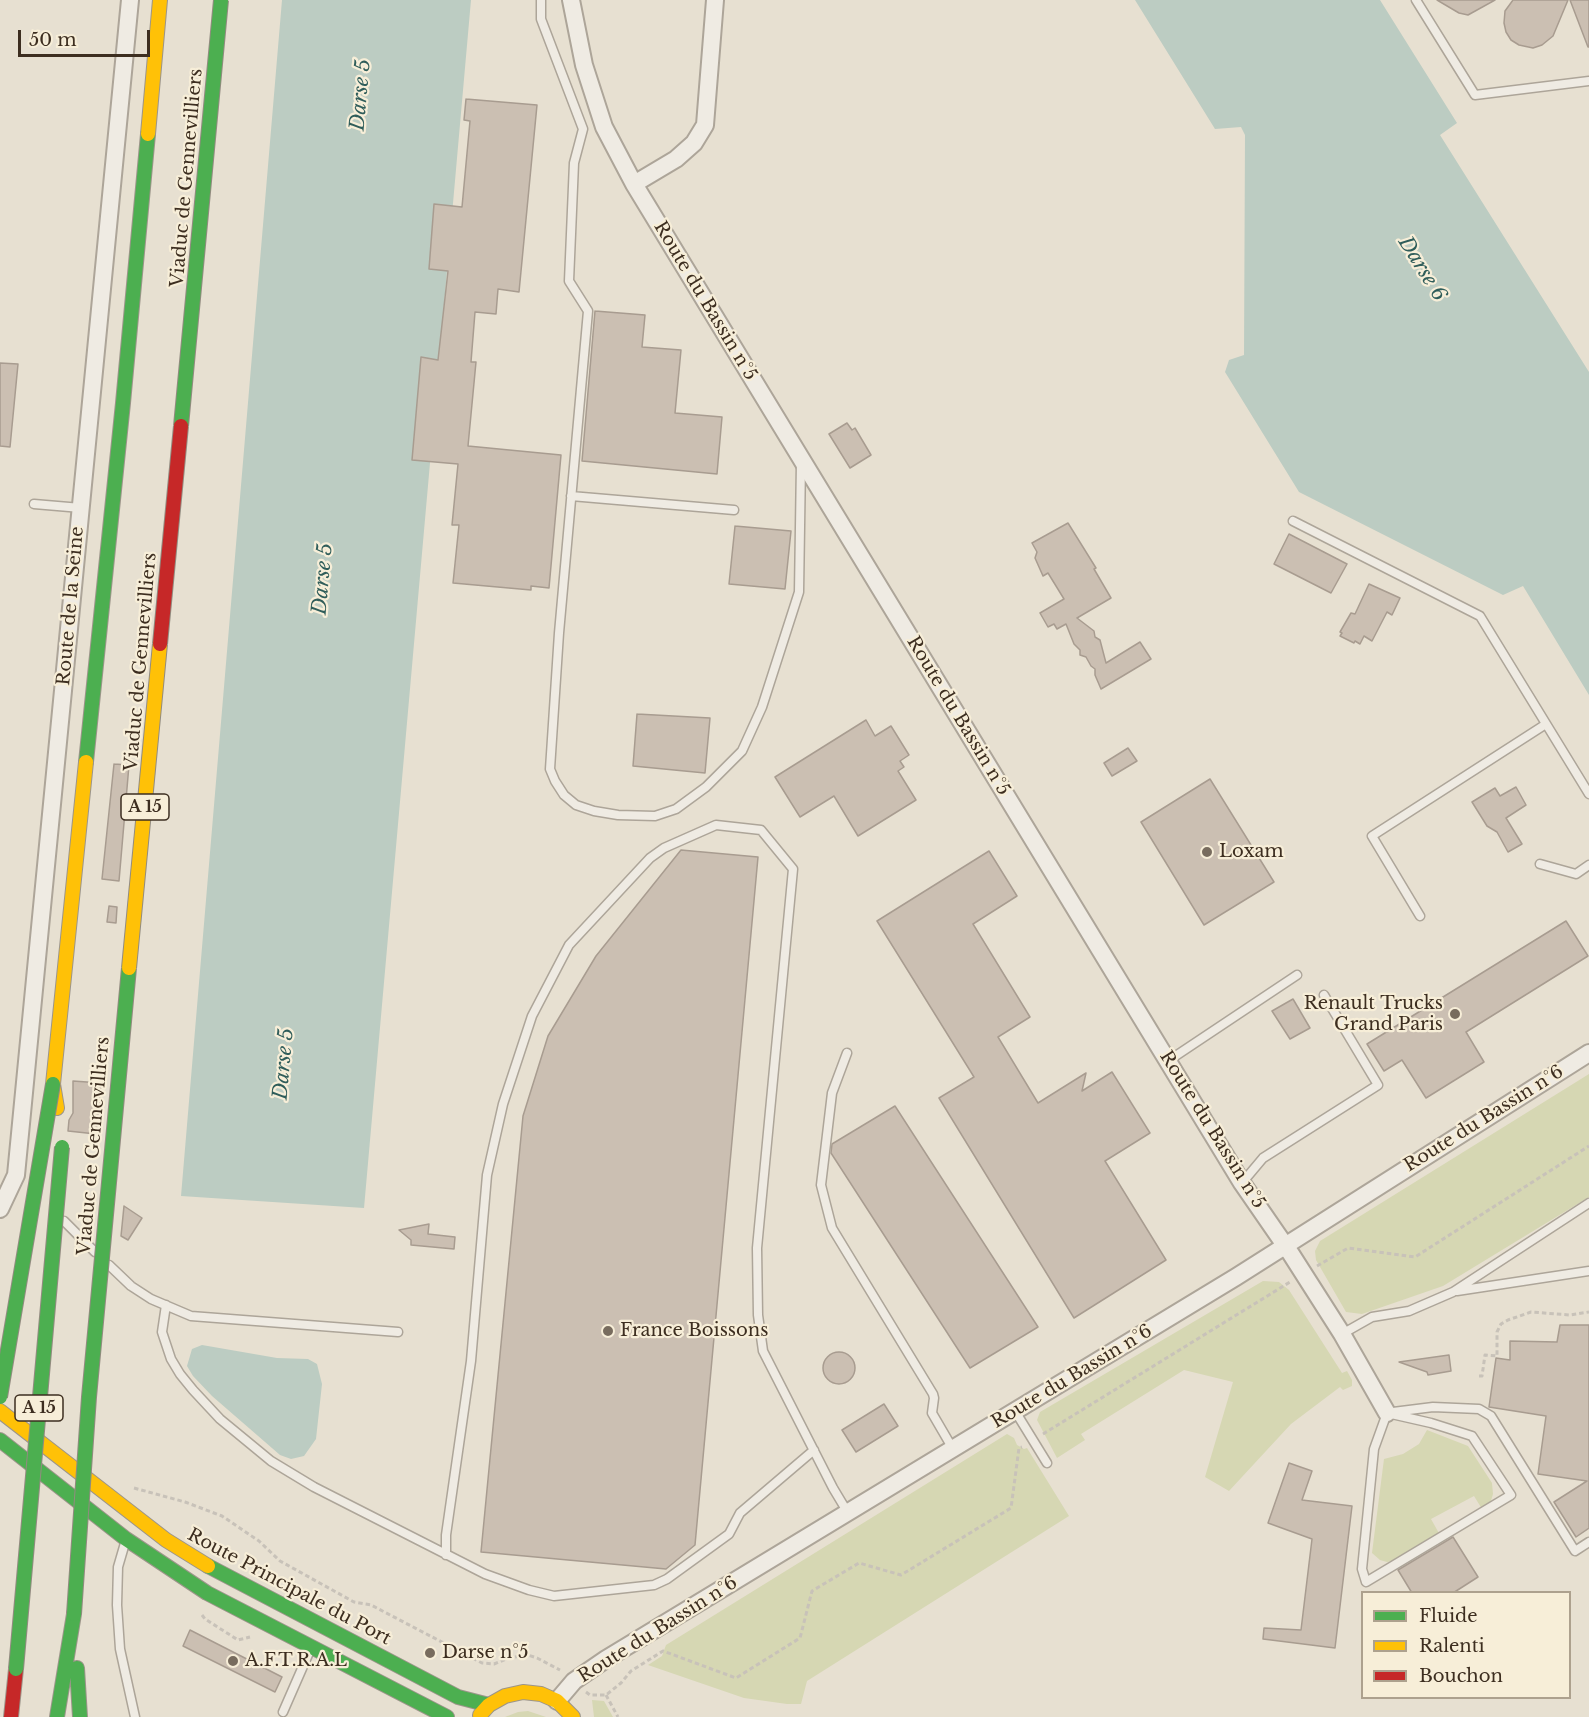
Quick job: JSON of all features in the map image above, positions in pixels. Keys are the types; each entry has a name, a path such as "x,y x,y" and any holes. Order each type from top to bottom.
{"main road":[{"name":"A 15","path":"11,1717 62,1147 53,1084 123,403 160,0"},
{"name":"Viaduc de Gennevilliers","path":"74,1614 89,1397 221,0"},
{"path":"0,1397 53,1084"},
{"name":"Route Principale du Port","path":"0,1411 166,1540 219,1574 458,1697 489,1705"},
{"path":"0,1440 157,1562 207,1593 447,1717"},
{"name":"A 15","path":"57,1717 74,1614"},
{"path":"74,1614 80,1717"},
{"path":"478,1717 489,1705 505,1696 523,1692 541,1694 557,1701 573,1717"}],"street":[{"name":"Route de la Seine","path":"0,1209 16,1175 130,0"},
{"name":"Route du Bassin n°5","path":"571,0 584,65 604,127 634,184 1242,1183 1342,1334 1387,1413"},
{"path":"634,184 676,159 694,143 705,125 715,0"},
{"name":"Route du Bassin n°6","path":"557,1701 574,1682 606,1659 1236,1277 1589,1053"}],"lane":[{"path":"541,0 541,19 583,129 574,163 569,280 588,311 559,633 550,769 564,795 576,805 618,815 655,816 676,809 706,787 742,751 762,707 799,592 801,458"},
{"path":"1416,0 1475,95 1589,81"},
{"path":"572,496 734,510"},
{"path":"34,504 81,508"},
{"path":"1293,521 1480,616 1589,794"},
{"path":"1420,915 1372,836 1546,724"},
{"path":"446,1555 446,1535 471,1361 487,1175 502,1104 532,1016 569,945 650,858 664,848 716,825 762,830 793,869 757,1248 758,1315 763,1351 848,1513"},
{"path":"1540,864 1576,874 1589,865"},
{"path":"1168,1060 1297,975"},
{"path":"1242,1183 1263,1158 1378,1085 1324,995"},
{"path":"847,1053 832,1093 821,1185 826,1206 832,1228 933,1394 932,1413 953,1449"},
{"path":"16,1175 41,1199"},
{"path":"1342,1334 1372,1317 1409,1311 1453,1292 1589,1203"},
{"path":"49,1207 131,1286 191,1316 398,1332"},
{"path":"1453,1292 1589,1271"},
{"path":"166,1305 162,1332 171,1359 193,1390 220,1419 271,1461 314,1487 485,1574 529,1590 554,1596 654,1585 667,1579 729,1534 740,1513 814,1450"},
{"path":"1387,1413 1433,1407 1479,1409 1491,1416 1575,1551 1589,1542"},
{"path":"1015,1411 1047,1463"},
{"path":"1387,1413 1431,1423 1472,1436 1511,1495 1366,1582 1362,1569 1374,1449 1387,1413"},
{"path":"126,1539 118,1567 117,1605 120,1649 135,1717"},
{"path":"283,1712 311,1648"}],"path":[{"path":"590,1695 606,1695 621,1683 630,1671 663,1651 736,1677 800,1638 812,1591 859,1563 901,1575 1011,1508 1019,1449 1033,1440 1348,1248 1415,1257 1589,1146"},
{"path":"1479,1376 1482,1376 1485,1354 1497,1356 1497,1332 1501,1324 1531,1312 1570,1315 1589,1312"},
{"path":"126,1485 185,1502 222,1516 259,1541 280,1561 354,1602 371,1605 482,1663 488,1665 528,1655 562,1672"},
{"path":"606,1695 618,1717"}],"green space":[{"path":"1589,1074 1589,1197 1443,1286 1362,1314 1346,1312 1316,1260 1315,1251 1320,1241"},
{"path":"1263,1281 1279,1282 1289,1290 1342,1373 1347,1371 1352,1380 1352,1386 1343,1390 1340,1387 1291,1424 1229,1491 1205,1477 1233,1382 1184,1370 1081,1434 1085,1440 1057,1458 1037,1420 1040,1412"},
{"path":"1427,1430 1468,1446 1492,1483 1493,1494 1490,1504 1482,1509 1474,1496 1431,1519 1440,1535 1398,1560 1387,1562 1380,1560 1372,1553 1384,1459 1403,1454 1419,1444"},
{"path":"1007,1434 1014,1438 1017,1445 1024,1449 1027,1448 1069,1516 807,1681 801,1704 744,1698 648,1665 662,1656 666,1645"},
{"path":"592,1700 604,1701 613,1717 594,1717"},
{"path":"528,1711 546,1717 505,1717 518,1712"}],"water":[{"name":"Darse 5","path":"282,0 471,0 364,1208 181,1196"},
{"name":"Darse 6","path":"1135,0 1380,0 1457,123 1440,135 1589,372 1589,695 1523,586 1503,595 1299,492 1225,372 1229,360 1244,355 1245,135 1241,127 1215,129"},
{"path":"202,1345 277,1358 308,1359 317,1364 322,1384 316,1439 304,1456 291,1459 280,1455 212,1396 193,1376 187,1366 192,1349"}],"building":[{"path":"1437,0 1495,0 1468,15 1459,13"},
{"path":"1513,0 1568,0 1553,36 1542,45 1533,48 1519,45 1511,40 1506,32 1505,11"},
{"path":"1570,0 1589,0 1589,47 1588,47"},
{"path":"466,99 537,105 519,292 498,289 496,314 475,312 471,362 476,362 468,446 561,455 549,588 531,586 531,590 453,583 459,525 452,525 458,464 412,460 421,357 438,360 448,271 429,269 434,204 462,207 470,121 464,120"},
{"path":"595,311 645,315 642,347 681,350 675,413 722,417 717,474 582,461"},
{"path":"0,363 18,364 10,447 0,446"},
{"path":"847,423 852,430 855,428 871,455 850,468 829,434"},
{"path":"1068,523 1096,568 1094,569 1111,598 1077,618 1094,631 1095,637 1100,640 1106,663 1140,642 1151,659 1101,689 1095,669 1086,657 1080,655 1080,650 1074,644 1066,624 1057,629 1054,624 1048,627 1040,613 1064,599 1048,573 1043,576 1035,558 1037,552 1032,543"},
{"path":"735,526 791,531 785,589 729,584"},
{"path":"1289,534 1347,564 1331,593 1274,564"},
{"path":"1369,584 1400,598 1392,615 1387,612 1372,641 1364,636 1360,644 1355,641 1354,643 1340,636 1342,633 1340,632 1351,613 1355,614"},
{"path":"637,714 710,718 705,773 633,766"},
{"path":"866,720 875,736 891,726 909,755 900,761 904,767 898,771 916,800 858,836 834,796 800,817 775,777"},
{"path":"1128,748 1137,761 1112,776 1104,763"},
{"path":"114,764 129,765 119,881 102,879"},
{"name":"Loxam","path":"1210,779 1274,882 1204,925 1141,822"},
{"path":"1516,787 1526,805 1506,818 1522,844 1508,852 1497,832 1487,826 1472,802 1495,788 1500,796"},
{"name":"France Boissons","path":"681,850 758,857 695,1545 666,1569 481,1552 523,1116 548,1036 596,956"},
{"path":"989,851 1017,896 973,924 1030,1017 998,1037 1038,1103 1086,1073 1082,1091 1112,1072 1150,1133 1105,1161 1166,1260 1074,1318 939,1098 974,1077 877,921"},
{"path":"109,906 117,907 116,923 107,922"},
{"name":"Renault Trucks Grand Paris","path":"1566,921 1588,956 1466,1032 1484,1062 1426,1098 1402,1060 1384,1071 1367,1044"},
{"path":"1293,999 1310,1028 1290,1039 1272,1011"},
{"path":"73,1081 101,1083 96,1134 68,1131 69,1120 73,1113"},
{"path":"895,1106 1038,1327 970,1368 831,1153 832,1144"},
{"path":"124,1206 142,1218 128,1240 121,1236"},
{"path":"429,1224 428,1234 455,1237 454,1249 411,1245 411,1240 399,1230"},
{"path":"1560,1325 1589,1325 1589,1528 1576,1537 1554,1502 1587,1481 1538,1474 1546,1416 1489,1407 1496,1358 1510,1360 1510,1341 1557,1342"},
{"path":"839,1352 850,1357 855,1368 850,1379 839,1384 828,1379 823,1368 828,1357"},
{"path":"1449,1355 1451,1371 1428,1375 1427,1372 1399,1362"},
{"path":"884,1404 898,1426 856,1452 842,1430"},
{"path":"1289,1463 1312,1471 1302,1500 1352,1506 1335,1648 1263,1639 1264,1628 1301,1630 1312,1539 1268,1523"},
{"path":"1453,1537 1478,1577 1456,1591 1411,1591 1398,1570"},
{"name":"A.F.T.R.A.L","path":"190,1630 282,1677 275,1692 183,1646"}],"traffic: fast":[{"path":"181,426 221,0"},
{"path":"86,762 148,134"},
{"path":"74,1614 89,1397 129,968"},
{"path":"0,1397 53,1084"},
{"path":"16,1669 62,1147"},
{"path":"0,1440 126,1539 207,1593 447,1717"},
{"path":"208,1566 458,1697 489,1705"},
{"path":"57,1717 74,1614"},
{"path":"77,1668 80,1717"}],"traffic: slow":[{"path":"148,134 160,0"},
{"path":"129,968 160,644"},
{"path":"57,1108 53,1084 86,762"},
{"path":"0,1411 166,1540 208,1566"},
{"path":"480,1715 489,1705 505,1696 523,1692 541,1694 557,1701 573,1717"}],"traffic: jam":[{"path":"160,644 181,426"},
{"path":"11,1717 16,1669"}],"place":[{"name":"Loxam","path":"1207,852"},
{"name":"Renault Trucks Grand Paris","path":"1455,1014"},
{"name":"France Boissons","path":"608,1331"},
{"name":"Darse n°5","path":"430,1653"},
{"name":"A.F.T.R.A.L","path":"233,1661"}]}
